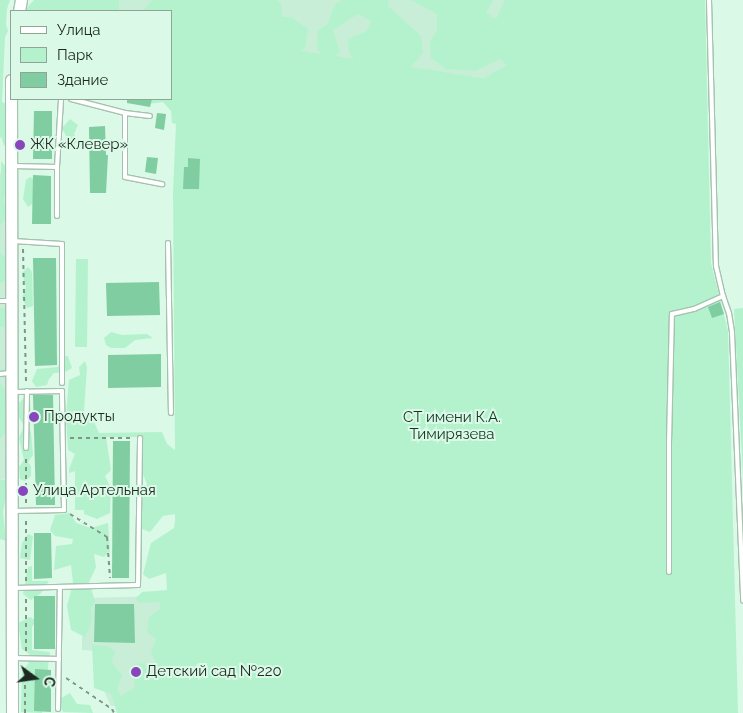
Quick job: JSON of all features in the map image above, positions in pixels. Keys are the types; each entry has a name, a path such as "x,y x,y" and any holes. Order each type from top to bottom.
{"street":[{"path":"11,100 11,241 6,301 6,373 11,392 13,511 12,713"}],"lane":[{"path":"709,0 716,266 729,313 732,333 743,601"},
{"path":"57,216 57,167 61,100"},
{"path":"74,100 125,113 150,116"},
{"path":"125,113 125,178 162,184"},
{"path":"11,166 57,167"},
{"path":"11,241 62,244 62,383"},
{"path":"168,243 171,413"},
{"path":"669,572 672,314 694,309 723,296"},
{"path":"26,448 27,391"},
{"path":"11,392 62,391 63,438 64,510 13,511"},
{"path":"12,588 138,585 140,438"},
{"path":"58,708 60,588"},
{"path":"12,658 59,659"}],"path":[{"path":"25,375 27,391"},
{"path":"63,438 140,438"},
{"path":"64,510 107,536 110,580"},
{"path":"59,673 112,708 114,713"}],"shaded area":[{"path":"37,0 525,0 518,60 484,78 172,33 172,10 36,10"},
{"path":"0,173 6,174 7,478 0,480"},
{"name":"Детский сад №220","path":"167,596 169,707 111,706 105,693 101,651 82,650 82,598"}],"green space":[{"path":"0,0 10,0 7,9 6,24 8,31 5,37 2,101 3,103 13,101 14,135 4,146 1,136 0,139"},
{"path":"34,0 119,0 118,10 25,10"},
{"name":"СТ имени К.А. Тимирязева","path":"152,0 277,0 281,3 282,17 291,17 308,29 305,48 300,51 321,54 317,49 318,30 327,25 335,4 343,0 389,0 388,6 421,36 423,53 411,67 484,78 507,65 500,59 476,71 446,69 431,58 430,42 437,30 437,14 411,0 493,0 486,13 496,19 505,0 705,0 711,263 728,331 738,713 117,713 111,694 94,688 92,645 107,646 115,651 112,662 122,676 117,689 121,696 135,687 131,665 144,663 152,680 159,669 151,653 156,639 147,632 149,617 161,608 159,602 140,603 135,599 142,592 167,590 166,573 149,579 143,574 151,543 174,528 175,514 163,516 150,532 142,529 142,502 147,484 142,472 141,437 106,437 111,470 105,476 111,488 110,513 97,519 84,514 84,510 75,510 75,471 69,473 69,469 75,454 68,450 66,416 69,380 80,375 79,367 85,361 87,367 84,412 94,422 99,433 162,432 167,444 175,450 173,191 176,124 172,123 171,111 163,102 148,104 142,100 172,100 172,10 144,10","holes":["358,14 371,21 367,31 348,39 349,53 354,59 335,56 340,52 333,30"]},
{"path":"70,119 78,125 74,134 78,140 71,149 65,143 66,136 62,128"},
{"path":"1,161 8,169 9,185 3,200 10,214 0,225"},
{"path":"30,177 38,181 39,199 28,207 23,199 26,180"},
{"path":"0,253 10,260 10,279 0,283"},
{"path":"76,259 88,259 87,347 75,347"},
{"path":"28,267 32,272 33,306 27,308 22,298 26,287 22,273"},
{"path":"0,308 9,309 10,318 4,327 0,327"},
{"path":"743,308 743,477 734,309"},
{"path":"111,332 122,335 147,334 153,338 135,340 125,348 111,348 106,345 104,338"},
{"path":"64,356 68,356 72,368 65,372 54,373 47,385 36,387 32,381 37,369 58,367"},
{"path":"0,383 10,395 10,427 0,439"},
{"path":"24,398 30,401 31,415 27,425 31,432 33,455 28,462 31,466 31,476 25,481 20,479 19,467 24,460 19,438 24,426 18,416 17,405"},
{"path":"9,479 3,512 6,541 0,539 0,480"},
{"path":"70,513 76,523 91,528 108,523 110,551 104,557 94,554 96,567 89,582 95,601 91,608 92,621 85,637 71,630 67,606 73,583 71,565 54,570 56,546 72,544 73,539 55,536 50,530 55,515"},
{"path":"28,534 33,536 30,560 20,558 22,543"},
{"path":"32,566 32,581 49,581 41,593 31,600 23,594 28,567"},
{"path":"30,617 36,621 32,627 32,650 50,652 42,713 21,712 22,672 33,657 22,649 18,623"},
{"path":"70,693 77,704 90,705 93,713 63,712 56,701"}],"building":[{"path":"127,100 152,100 150,107 127,103"},
{"path":"34,111 52,111 52,159 33,159"},
{"path":"157,113 166,114 164,130 155,128"},
{"path":"105,126 106,155 108,155 106,193 90,193 89,127"},
{"path":"147,157 158,158 156,174 145,172"},
{"path":"188,158 200,159 199,189 183,189 184,167 188,167"},
{"path":"33,175 51,176 51,224 32,224"},
{"path":"33,258 56,258 57,365 35,366"},
{"path":"159,282 160,315 107,316 106,283"},
{"path":"720,302 724,314 712,318 708,307"},
{"path":"161,354 161,387 108,388 108,355"},
{"path":"33,395 53,395 55,505 36,505"},
{"path":"113,441 130,441 129,578 112,578"},
{"path":"34,533 51,533 52,578 34,579"},
{"path":"34,596 55,596 55,649 34,649"},
{"path":"95,604 134,604 135,643 94,642"},
{"path":"35,669 51,670 51,712 34,711"}],"place":[{"name":"ЖК «Клевер»","path":"20,145"},
{"name":"Продукты","path":"34,417"},
{"name":"Улица Артельная","path":"23,491"},
{"name":"Детский сад №220","path":"136,672"}]}
